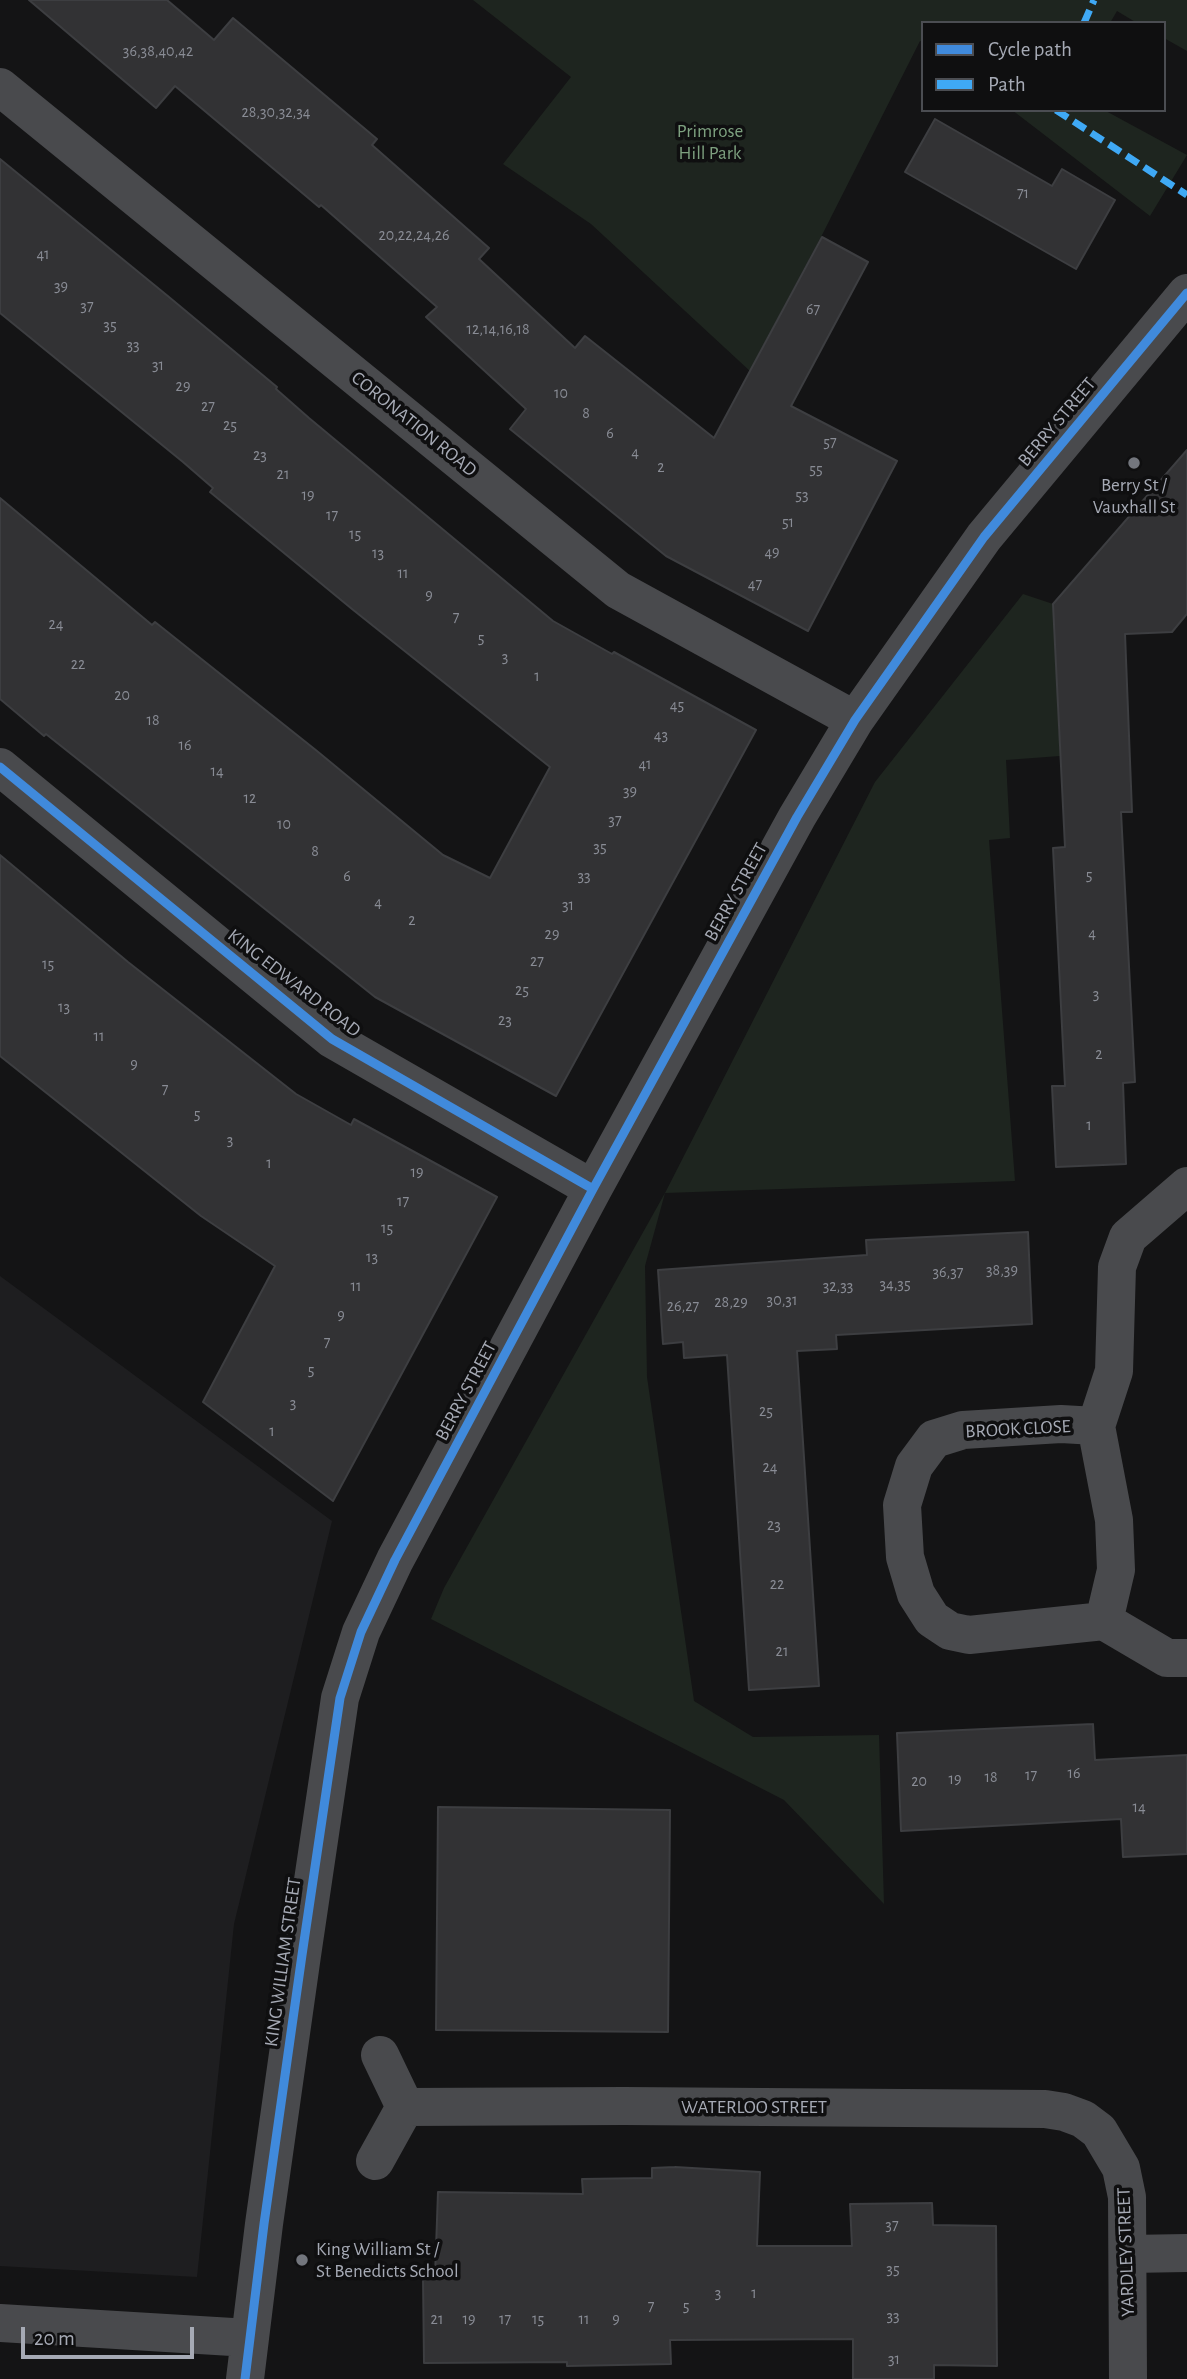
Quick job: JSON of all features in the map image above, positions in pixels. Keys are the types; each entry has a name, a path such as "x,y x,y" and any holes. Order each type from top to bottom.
{"street":[{"name":"CORONATION ROAD","path":"0,87 618,590 855,720"},
{"name":"BERRY STREET","path":"395,1560 593,1189 797,817 855,720 984,537 1187,293"},
{"name":"KING EDWARD ROAD","path":"0,767 332,1039 593,1189"},
{"name":"BROOK CLOSE","path":"1096,1426 1061,1424 963,1430 934,1439 914,1466 902,1506 905,1557 916,1594 932,1619 950,1631 969,1635 1104,1621 1116,1570 1115,1532 1096,1426 1114,1371 1117,1267 1128,1237 1187,1186"},
{"name":"KING WILLIAM STREET","path":"245,2379 300,1968 341,1698 360,1632 395,1560"},
{"path":"1104,1621 1167,1658 1187,1658"},
{"path":"375,2161 405,2107 380,2055"},
{"name":"WATERLOO STREET","path":"405,2107 1045,2109 1083,2119 1099,2131"},
{"name":"YARDLEY STREET","path":"1099,2131 1121,2168 1127,2197 1128,2379"},
{"path":"1129,2254 1187,2253"},
{"path":"0,2323 249,2337"}],"shaded area":[{"path":"0,1276 332,1521 234,1924 197,2277 0,2266"}],"green space":[{"name":"Primrose Hill Park","path":"473,0 1187,0 1187,51 1166,39 1166,21 1134,21 1117,11 1111,21 921,21 921,41 751,372 591,224 503,164 571,77"},
{"path":"1015,112 1108,112 1187,155 1150,216"},
{"path":"1023,594 1053,604 1060,756 1006,760 1010,838 989,840 1015,1181 665,1193 875,782"},
{"path":"665,1193 645,1266 647,1377 694,1701 753,1737 879,1735 884,1904 784,1800 431,1619 444,1588"}],"building":[{"path":"29,0 167,0 214,40 233,18 377,139 372,145 489,248 479,259 575,348 585,336 714,438 822,237 868,262 791,406 897,461 808,631 666,556 510,429 526,409 426,317 437,307 321,205 319,207 175,86 156,108"},
{"path":"935,119 1052,186 1062,169 1115,200 1076,269 905,172"},
{"path":"0,159 277,387 276,389 309,418 553,621 756,730 556,1096 375,997 0,699 0,498 152,625 155,622 443,855 490,878 550,767 210,492 213,488 183,462 0,313"},
{"path":"1187,450 1187,614 1172,632 1125,634 1132,812 1121,812 1135,1082 1123,1083 1126,1164 1056,1167 1052,1086 1065,1086 1053,848 1065,847 1053,604"},
{"path":"0,855 128,962 296,1094 351,1125 354,1119 497,1197 333,1501 203,1402 275,1266 201,1216 0,1056"},
{"path":"1028,1232 1032,1324 836,1335 837,1349 797,1351 819,1686 749,1690 727,1355 684,1358 683,1342 663,1344 658,1270 867,1255 866,1240"},
{"path":"1093,1724 1095,1760 1187,1755 1187,1854 1123,1857 1121,1819 901,1831 897,1733"},
{"path":"438,1807 670,1810 668,2032 436,2030"},
{"path":"652,2168 760,2172 757,2246 852,2246 850,2204 932,2203 933,2225 996,2226 997,2366 934,2365 934,2379 853,2379 853,2339 670,2340 671,2364 567,2366 567,2362 424,2363 423,2276 435,2276 438,2192 583,2194 582,2179 652,2178"}],"marked path":[{"path":"1085,21 1094,0"},
{"path":"1059,112 1187,195"}],"cycle path":[{"path":"245,2379 264,2224 340,1698 361,1632 395,1560 593,1189 797,817 855,720 984,537 1187,293"},
{"path":"0,767 332,1039 593,1189"}],"place":[{"name":"Berry St / Vauxhall St","path":"1134,463"},
{"name":"King William St / St Benedicts School","path":"302,2260"}]}
